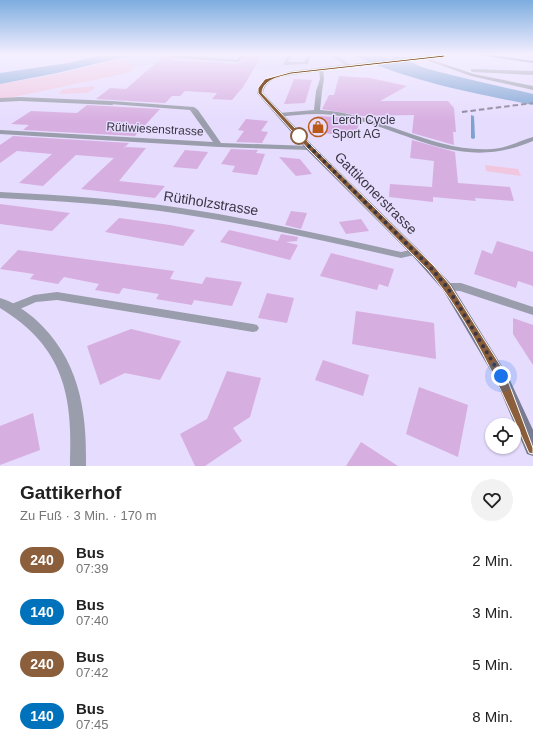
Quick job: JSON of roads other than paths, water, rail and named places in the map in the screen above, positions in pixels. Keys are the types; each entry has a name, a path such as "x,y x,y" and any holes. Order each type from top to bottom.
{"main road":[{"name":"Gattikonerstrasse","path":"277,77 267,80 263,84 260,93 290,124 310,148 415,252 447,287 501,376 533,448"}],"street":[{"path":"486,77 533,88"},
{"path":"317,112 319,91"},
{"path":"112,103 192,108 196,111 219,145"},
{"path":"280,115 317,112 345,114 440,145 466,150 487,151 513,148 533,139"},
{"name":"Rütiwiesenstrasse","path":"0,132 219,145 310,148"},
{"name":"Rütiholzstrasse","path":"0,195 96,201 181,211 275,228 401,255 415,252"},
{"path":"6,305 30,321 50,342 66,372 77,406 80,443 78,466"}],"lane":[{"path":"319,91 322,77"},
{"path":"0,100 20,99 112,103"},
{"path":"447,287 461,287 533,311"},
{"path":"6,305 42,296 57,296 253,328"}],"water":[{"path":"0,77 38,77 0,84"},
{"path":"411,77 458,77 533,94 533,105 464,91"}],"waterway":[{"path":"472,116 473,138"}],"railway":[{"path":"462,112 533,103"}],"place":[{"name":"Lerch Cycle Sport AG","path":"318,127"}]}
